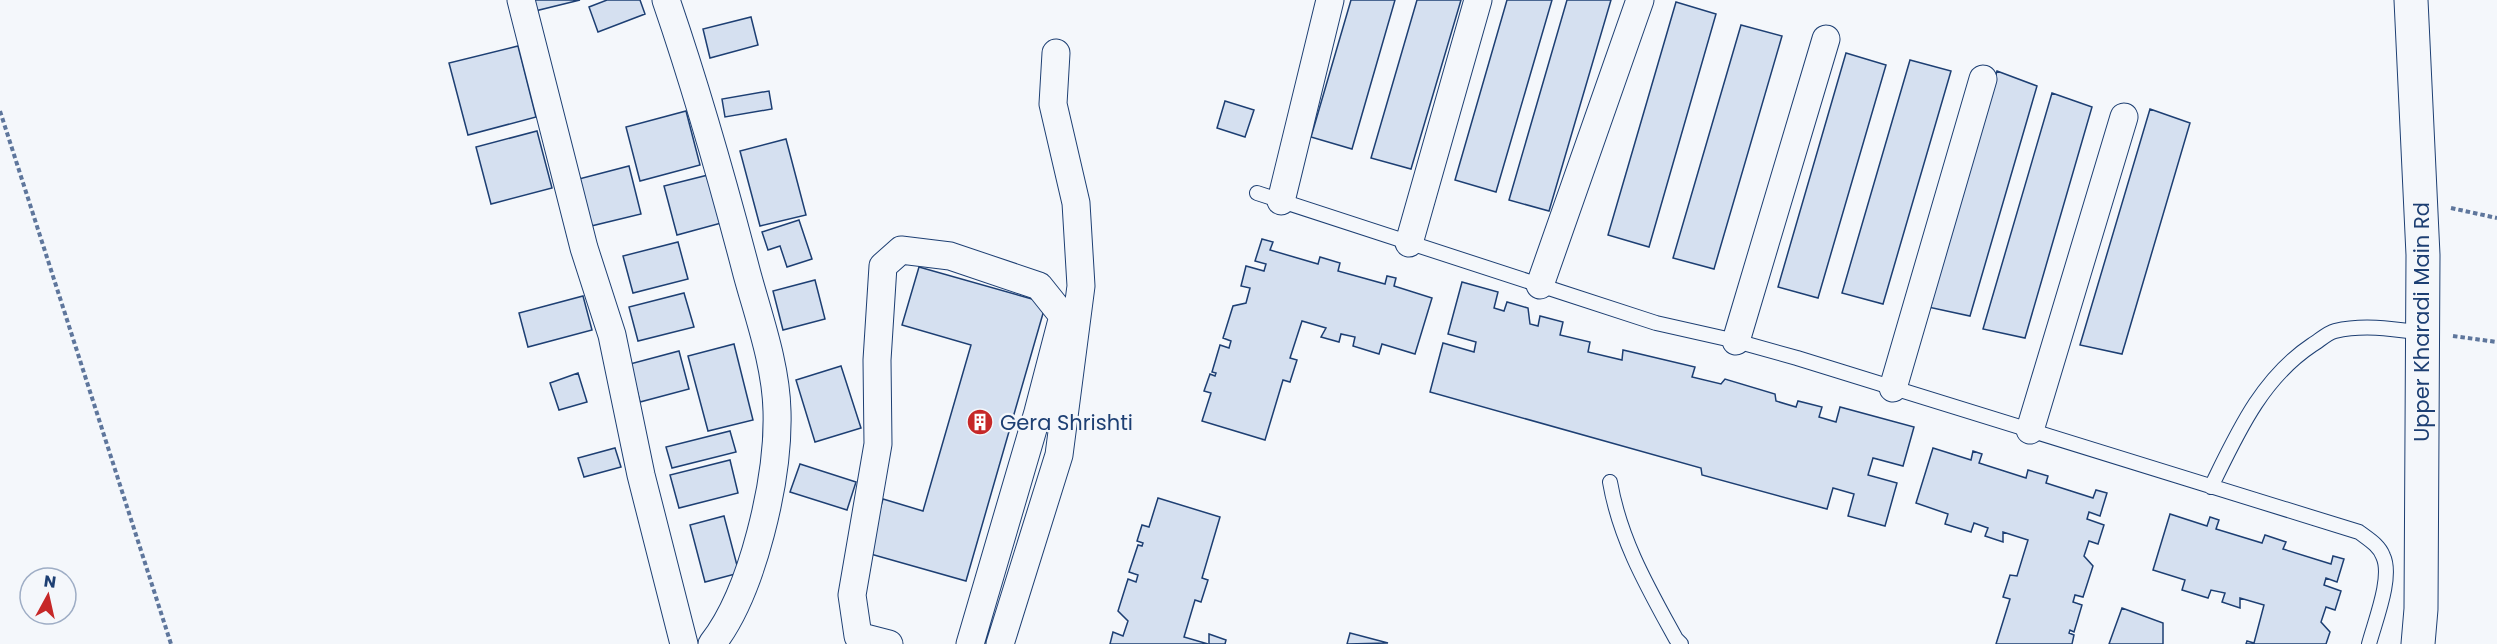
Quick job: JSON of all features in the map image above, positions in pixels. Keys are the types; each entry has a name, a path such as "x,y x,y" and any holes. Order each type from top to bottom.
{"street":[{"path":"521,0 584,248 612,336 641,475 684,644"},
{"path":"666,0 725,189 767,352 777,410 777,441 772,484 745,584 723,630 712,644"},
{"path":"1269,197 1330,0"},
{"path":"1409,243 1478,0"},
{"path":"1540,285 1640,0"},
{"name":"Upper Kharadi Main Rd","path":"2411,0 2421,201 2423,333 2421,609 2418,644"},
{"path":"1737,340 1826,39"},
{"path":"1000,644 1059,455 1081,286 1076,203 1053,104 1056,53"},
{"path":"1893,387 1983,79"},
{"path":"2030,430 2124,117"},
{"path":"889,644 858,636 852,595 879,444 877,360 883,266 901,250 950,256 1039,286 1064,316 970,644"}],"lane":[{"path":"1269,197 1656,323 1737,340 2359,532 2373,542 2384,556 2387,578 2369,644"},
{"path":"2211,487 2246,415 2270,384 2300,353 2333,331 2370,327 2423,333"},
{"path":"1610,482 1614,506 1631,556 1676,639 1681,644"}],"path":[{"path":"0,111 171,644"},
{"path":"2421,201 2497,218"},
{"path":"2423,333 2497,342"}],"building":[{"path":"532,0 580,0 535,11"},
{"path":"607,0 640,0 645,14 598,32 589,7"},
{"path":"1351,0 1395,0 1352,149 1311,137"},
{"path":"1417,0 1461,0 1411,169 1371,158"},
{"path":"1507,0 1552,0 1496,192 1455,180"},
{"path":"1567,0 1611,0 1549,211 1509,200"},
{"path":"1676,2 1716,14 1649,247 1608,235"},
{"path":"751,17 758,45 710,58 703,29"},
{"path":"1741,25 1782,36 1714,269 1673,258"},
{"path":"518,46 536,117 468,135 449,63"},
{"path":"1846,53 1886,65 1818,298 1778,287"},
{"path":"1910,60 1951,71 1883,304 1842,293"},
{"path":"1997,71 2037,86 1970,316 1928,307"},
{"path":"769,91 772,109 725,117 722,99"},
{"path":"2052,93 2092,107 2025,338 1983,329"},
{"path":"1225,101 1254,110 1245,137 1217,128"},
{"path":"2150,109 2190,123 2122,354 2080,345"},
{"path":"686,111 700,165 640,181 626,127"},
{"path":"537,131 552,188 491,204 476,147"},
{"path":"786,139 806,215 760,226 740,151"},
{"path":"629,166 641,214 587,227 575,180"},
{"path":"712,174 725,222 677,235 664,186"},
{"path":"799,220 812,259 787,267 780,246 768,250 762,232"},
{"path":"1262,239 1273,242 1270,250 1318,264 1320,257 1340,263 1338,271 1385,284 1387,276 1396,278 1394,286 1432,298 1415,354 1382,344 1379,354 1353,346 1355,337 1341,334 1339,342 1321,337 1326,328 1302,321 1290,358 1297,360 1290,382 1283,380 1265,440 1202,421 1211,393 1204,391 1210,374 1215,376 1216,373 1212,372 1220,345 1229,348 1231,341 1223,338 1233,306 1246,303 1250,288 1241,286 1246,266 1264,271 1266,264 1255,261"},
{"path":"678,242 688,279 633,293 623,256"},
{"name":"Gera Shrishti","path":"919,267 1046,303 966,581 867,553 883,499 923,511 971,345 902,325"},
{"path":"815,280 825,319 783,330 773,291"},
{"path":"1462,282 1498,292 1494,308 1504,311 1507,302 1528,308 1530,324 1538,326 1540,316 1563,322 1560,335 1590,342 1588,352 1622,360 1623,350 1695,367 1692,377 1721,384 1725,379 1775,394 1776,401 1796,407 1798,401 1822,407 1819,417 1836,422 1840,407 1914,427 1903,466 1873,458 1868,475 1897,483 1885,526 1848,516 1854,494 1833,488 1827,509 1702,475 1701,468 1430,392 1443,343 1474,352 1476,342 1448,334"},
{"path":"684,293 694,327 638,341 629,307"},
{"path":"583,296 592,330 528,347 519,313"},
{"path":"734,344 753,420 708,431 688,356"},
{"path":"679,351 689,389 640,402 630,364"},
{"path":"841,366 861,428 815,442 796,380"},
{"path":"578,373 587,402 559,410 550,383"},
{"path":"730,431 736,452 672,468 666,447"},
{"path":"615,448 621,467 584,477 578,458"},
{"path":"1933,448 1971,460 1973,451 1982,454 1979,463 2026,478 2028,470 2048,476 2046,483 2093,498 2096,490 2107,493 2100,516 2089,512 2087,519 2104,525 2098,544 2089,541 2084,556 2093,566 2083,597 2075,595 2073,602 2082,605 2074,632 2070,630 2069,633 2074,635 2072,644 1996,644 2010,599 2003,597 2010,575 2017,576 2028,540 2003,532 2003,542 1985,536 1988,528 1974,523 1971,532 1945,524 1948,514 1916,503"},
{"path":"730,460 738,493 679,508 670,475"},
{"path":"800,464 856,482 847,510 790,492"},
{"path":"1158,498 1220,517 1202,578 1208,580 1201,602 1195,600 1184,637 1208,644 1110,644 1113,632 1123,636 1128,621 1118,611 1128,579 1136,582 1138,575 1129,572 1138,545 1142,546 1143,543 1137,541 1142,525 1149,527"},
{"path":"2170,514 2207,526 2210,517 2219,520 2216,529 2262,543 2265,535 2286,542 2283,549 2331,564 2333,556 2344,559 2337,582 2326,578 2324,585 2341,591 2335,610 2326,607 2321,622 2330,632 2326,644 2246,644 2247,641 2254,643 2264,605 2240,598 2240,608 2222,602 2225,593 2211,590 2208,598 2182,590 2185,580 2153,570"},
{"path":"724,516 739,573 705,582 690,525"},
{"path":"2122,608 2163,623 2163,644 2109,644"},
{"path":"1350,633 1388,643 1347,644"},
{"path":"1209,634 1226,640 1225,644 1209,644"}],"place":[{"name":"Gera Shrishti","path":"980,422"}]}
